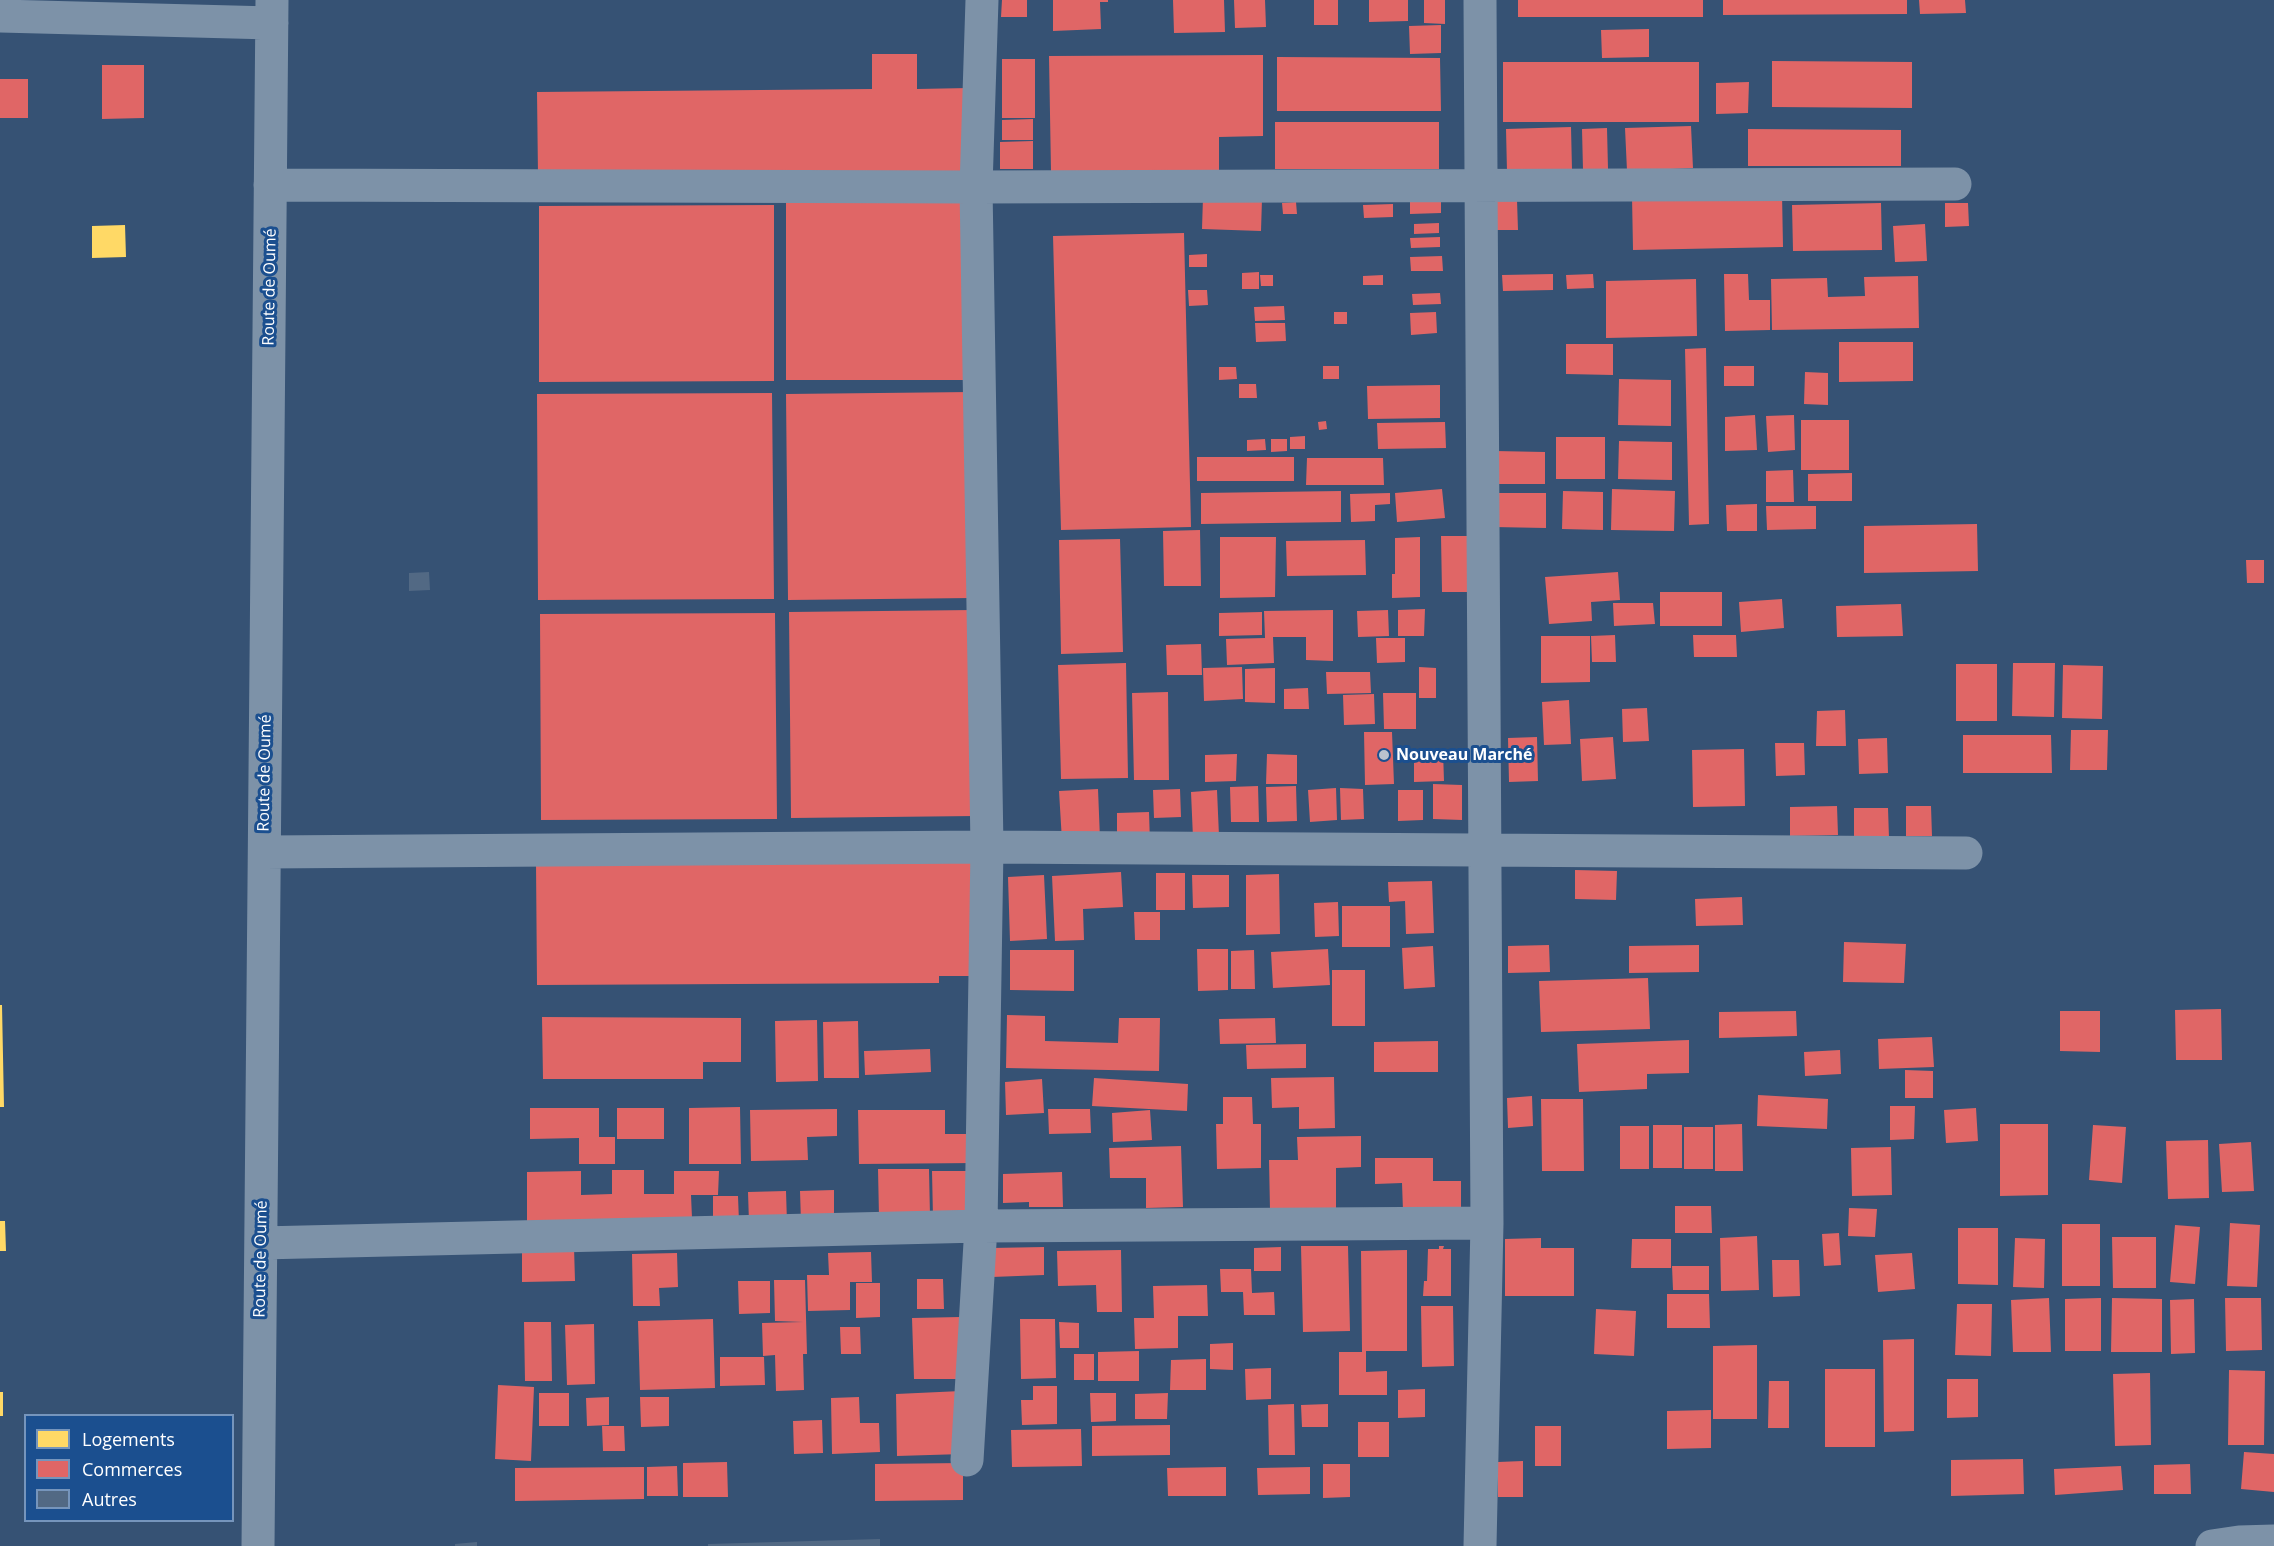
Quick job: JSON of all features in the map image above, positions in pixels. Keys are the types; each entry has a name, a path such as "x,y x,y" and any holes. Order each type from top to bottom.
{"street":[{"path":"967,1460 981,1226 987,847 976,188 982,0"},
{"path":"1480,0 1487,1223 1480,1546"},
{"path":"0,16 272,12"},
{"name":"Route de Oumé","path":"258,1546 272,12"},
{"path":"270,185 976,188 1955,183"},
{"path":"265,852 987,847 1966,853"},
{"path":"261,1244 981,1226 1487,1223"},
{"path":"2212,1546 2274,1541"}],"building: Logements":[{"path":"125,225 126,257 92,258 92,226"},
{"path":"0,1005 2,1005 4,1107 0,1107"},
{"path":"0,1221 5,1221 6,1251 0,1251"},
{"path":"0,1392 3,1392 3,1416 0,1416"}],"building: Commerces":[{"path":"1002,0 1027,0 1027,17 1001,17"},
{"path":"1053,0 1108,0 1108,2 1100,2 1101,29 1053,31"},
{"path":"1173,0 1224,0 1225,32 1174,33"},
{"path":"1234,0 1265,0 1266,27 1235,28"},
{"path":"1314,0 1338,0 1338,25 1314,25"},
{"path":"1369,0 1408,0 1408,21 1369,22"},
{"path":"1424,0 1445,0 1445,24 1424,23"},
{"path":"1518,0 1703,0 1703,17 1518,17"},
{"path":"1723,0 1907,0 1907,14 1723,15"},
{"path":"1919,0 1965,0 1966,13 1920,14"},
{"path":"1441,25 1441,53 1410,54 1409,26"},
{"path":"1649,29 1649,57 1602,58 1601,30"},
{"path":"872,54 917,54 917,89 969,88 970,172 538,176 537,92 872,89"},
{"path":"1263,55 1263,136 1219,137 1219,170 1051,172 1049,56"},
{"path":"1277,57 1440,58 1441,111 1277,111"},
{"path":"1002,59 1035,59 1035,118 1002,118"},
{"path":"1772,61 1912,62 1912,108 1772,107"},
{"path":"1503,62 1699,62 1699,122 1503,122"},
{"path":"102,65 144,65 144,118 102,119"},
{"path":"0,79 28,79 28,118 0,118"},
{"path":"1749,82 1748,113 1716,114 1716,83"},
{"path":"1033,119 1033,140 1002,140 1002,120"},
{"path":"1275,122 1439,122 1439,169 1275,169"},
{"path":"1691,126 1693,168 1627,171 1625,128"},
{"path":"1571,127 1572,170 1507,172 1506,129"},
{"path":"1607,128 1608,169 1583,170 1582,129"},
{"path":"1748,129 1901,130 1901,166 1748,166"},
{"path":"1033,141 1033,169 1000,169 1000,142"},
{"path":"1782,193 1783,247 1633,250 1632,196"},
{"path":"1203,197 1262,199 1261,231 1202,229"},
{"path":"1441,198 1441,213 1410,214 1410,200"},
{"path":"1517,200 1518,230 1496,230 1495,201"},
{"path":"786,202 969,203 969,380 786,380"},
{"path":"1296,202 1297,214 1283,214 1282,203"},
{"path":"1881,203 1882,250 1793,251 1792,205"},
{"path":"1945,203 1968,203 1969,226 1945,227"},
{"path":"1393,204 1393,217 1364,218 1363,205"},
{"path":"774,205 774,381 539,382 539,206"},
{"path":"1439,223 1439,233 1414,234 1414,224"},
{"path":"1925,224 1927,261 1895,262 1893,226"},
{"path":"1184,233 1191,527 1061,530 1053,236"},
{"path":"1440,237 1440,247 1411,248 1410,238"},
{"path":"1207,254 1207,267 1189,267 1189,255"},
{"path":"1442,256 1443,271 1411,271 1410,257"},
{"path":"1259,272 1259,289 1242,289 1242,273"},
{"path":"1553,274 1553,290 1503,291 1502,275"},
{"path":"1593,274 1594,288 1567,289 1566,275"},
{"path":"1724,274 1748,274 1749,300 1770,300 1770,330 1725,331"},
{"path":"1260,275 1273,275 1273,286 1261,286"},
{"path":"1383,275 1383,285 1363,285 1363,276"},
{"path":"1918,276 1919,328 1772,330 1771,279 1827,278 1828,297 1865,296 1864,277"},
{"path":"1696,279 1697,336 1606,338 1606,281"},
{"path":"1188,290 1207,290 1208,305 1189,306"},
{"path":"1440,293 1441,304 1413,305 1412,294"},
{"path":"1284,306 1285,320 1255,321 1254,307"},
{"path":"1334,312 1347,312 1347,324 1334,324"},
{"path":"1436,312 1437,333 1411,335 1410,313"},
{"path":"1255,323 1285,323 1286,341 1256,342"},
{"path":"1839,342 1913,342 1913,381 1839,382"},
{"path":"1566,344 1613,344 1613,375 1566,374"},
{"path":"1706,348 1709,524 1689,525 1685,349"},
{"path":"1323,366 1339,366 1339,379 1323,379"},
{"path":"1724,366 1754,366 1754,386 1724,386"},
{"path":"1219,367 1236,367 1237,379 1219,380"},
{"path":"1805,372 1828,373 1828,405 1804,404"},
{"path":"1619,379 1671,380 1671,426 1618,425"},
{"path":"1239,384 1256,384 1257,398 1239,398"},
{"path":"1440,385 1440,418 1368,419 1367,386"},
{"path":"971,392 973,598 788,600 786,394"},
{"path":"772,393 774,599 538,600 537,394"},
{"path":"1755,415 1757,450 1725,451 1725,417"},
{"path":"1794,415 1795,450 1768,452 1766,416"},
{"path":"1801,420 1849,420 1849,470 1801,470"},
{"path":"1326,421 1327,429 1319,430 1318,422"},
{"path":"1445,422 1446,448 1378,449 1377,423"},
{"path":"1305,436 1305,449 1290,449 1290,437"},
{"path":"1556,437 1605,437 1605,479 1556,479"},
{"path":"1265,439 1266,450 1247,451 1247,440"},
{"path":"1271,439 1287,439 1287,451 1271,452"},
{"path":"1619,441 1672,442 1672,480 1618,479"},
{"path":"1495,451 1545,452 1545,484 1495,484"},
{"path":"1197,457 1294,457 1294,481 1197,481"},
{"path":"1307,458 1383,458 1384,485 1306,485"},
{"path":"1793,470 1794,502 1766,502 1766,471"},
{"path":"1852,473 1852,501 1808,501 1808,474"},
{"path":"1442,489 1445,518 1397,522 1395,493"},
{"path":"1612,489 1675,491 1674,531 1611,530"},
{"path":"1341,491 1341,522 1201,524 1201,493"},
{"path":"1563,491 1603,492 1603,530 1562,529"},
{"path":"1390,493 1390,504 1375,505 1375,521 1351,522 1350,494"},
{"path":"1493,493 1546,493 1546,528 1493,527"},
{"path":"1757,504 1757,531 1727,531 1726,505"},
{"path":"1766,506 1816,506 1816,529 1767,530"},
{"path":"1977,524 1978,571 1864,573 1864,526"},
{"path":"1200,530 1201,586 1164,586 1163,531"},
{"path":"1441,536 1471,536 1472,592 1442,592"},
{"path":"1220,537 1276,537 1275,597 1220,598"},
{"path":"1420,537 1420,597 1392,598 1395,538"},
{"path":"1120,539 1123,652 1061,654 1059,540"},
{"path":"1365,540 1366,575 1287,576 1286,541"},
{"path":"2246,560 2264,560 2264,583 2247,583"},
{"path":"1618,572 1620,600 1591,602 1592,621 1549,624 1545,577"},
{"path":"1660,592 1722,592 1722,626 1660,626"},
{"path":"1782,599 1784,628 1741,632 1739,602"},
{"path":"1613,603 1653,603 1655,624 1614,626"},
{"path":"1901,604 1903,636 1837,637 1836,606"},
{"path":"1425,609 1424,636 1398,636 1398,610"},
{"path":"974,610 976,816 791,818 789,612"},
{"path":"1333,610 1333,661 1306,660 1306,637 1273,637 1274,663 1227,665 1226,639 1265,638 1264,611"},
{"path":"1388,610 1389,636 1358,637 1357,611"},
{"path":"1262,612 1262,635 1219,636 1219,613"},
{"path":"775,613 777,819 541,820 540,614"},
{"path":"1615,635 1616,662 1592,662 1591,636"},
{"path":"1693,635 1736,635 1737,657 1694,657"},
{"path":"1541,636 1590,636 1590,682 1541,683"},
{"path":"1376,638 1405,638 1405,662 1377,663"},
{"path":"1201,644 1202,675 1167,675 1166,645"},
{"path":"1126,663 1128,778 1061,779 1058,665"},
{"path":"2013,663 2055,663 2054,717 2012,716"},
{"path":"1956,664 1997,664 1997,721 1956,721"},
{"path":"2063,665 2103,666 2102,719 2062,718"},
{"path":"1242,667 1243,699 1204,701 1203,668"},
{"path":"1419,667 1436,668 1436,698 1419,698"},
{"path":"1275,668 1275,703 1245,702 1245,669"},
{"path":"1326,672 1370,672 1371,693 1327,694"},
{"path":"1308,688 1309,709 1284,709 1284,689"},
{"path":"1168,692 1169,780 1134,780 1132,693"},
{"path":"1383,693 1416,693 1416,729 1384,729"},
{"path":"1374,694 1375,724 1344,725 1343,695"},
{"path":"1569,700 1571,744 1544,745 1542,702"},
{"path":"1647,708 1649,741 1623,742 1622,709"},
{"path":"1845,710 1846,746 1816,746 1817,711"},
{"path":"2071,730 2108,730 2107,770 2070,770"},
{"path":"1364,732 1392,732 1394,784 1365,785"},
{"path":"1963,735 2051,735 2052,773 1963,773"},
{"path":"1537,737 1538,781 1509,782 1508,738"},
{"path":"1613,737 1616,779 1582,781 1580,739"},
{"path":"1887,738 1888,773 1859,774 1858,739"},
{"path":"1775,743 1804,743 1805,775 1776,776"},
{"path":"1744,749 1745,806 1693,807 1692,750"},
{"path":"1443,751 1444,781 1414,782 1414,752"},
{"path":"1237,754 1236,781 1205,782 1205,755"},
{"path":"1267,754 1297,755 1297,784 1266,784"},
{"path":"1433,784 1462,785 1462,820 1433,819"},
{"path":"1258,786 1259,822 1231,822 1230,787"},
{"path":"1296,786 1297,821 1267,822 1266,787"},
{"path":"1336,788 1337,820 1310,822 1308,790"},
{"path":"1340,788 1363,789 1364,819 1341,820"},
{"path":"1098,789 1100,839 1062,841 1059,791"},
{"path":"1180,789 1181,817 1154,818 1153,790"},
{"path":"1217,790 1219,836 1193,838 1191,792"},
{"path":"1398,790 1423,790 1423,820 1398,821"},
{"path":"1837,806 1838,835 1790,836 1790,807"},
{"path":"1906,806 1931,806 1932,836 1906,836"},
{"path":"1854,808 1888,808 1889,838 1854,839"},
{"path":"1149,812 1150,843 1117,843 1117,813"},
{"path":"976,861 976,976 939,976 939,983 537,985 536,863"},
{"path":"1575,870 1617,871 1616,900 1575,899"},
{"path":"1121,872 1123,907 1083,909 1084,940 1055,941 1052,876"},
{"path":"1156,873 1185,873 1185,910 1156,910"},
{"path":"1279,874 1280,934 1246,935 1246,875"},
{"path":"1044,875 1047,939 1010,941 1008,877"},
{"path":"1192,875 1229,875 1229,907 1193,908"},
{"path":"1432,881 1434,933 1406,934 1405,901 1389,902 1388,882"},
{"path":"1742,897 1743,925 1696,926 1695,899"},
{"path":"1338,902 1339,936 1315,937 1314,903"},
{"path":"1342,906 1390,906 1390,947 1342,947"},
{"path":"1134,912 1160,912 1160,940 1135,940"},
{"path":"1844,942 1906,944 1904,983 1843,982"},
{"path":"1549,945 1550,972 1508,973 1508,946"},
{"path":"1699,945 1699,972 1629,973 1629,946"},
{"path":"1433,946 1435,987 1404,989 1402,948"},
{"path":"1197,949 1228,949 1228,990 1198,991"},
{"path":"1328,949 1330,985 1273,988 1271,952"},
{"path":"1010,950 1074,950 1074,991 1010,990"},
{"path":"1254,950 1255,989 1231,989 1231,951"},
{"path":"1332,970 1365,970 1365,1026 1332,1026"},
{"path":"1648,978 1650,1029 1541,1032 1539,981"},
{"path":"2221,1009 2222,1060 2176,1060 2175,1010"},
{"path":"1796,1011 1797,1036 1719,1038 1719,1012"},
{"path":"2060,1011 2100,1011 2100,1052 2060,1051"},
{"path":"1007,1015 1045,1016 1045,1041 1118,1043 1119,1018 1160,1018 1159,1071 1006,1068"},
{"path":"542,1017 741,1018 741,1062 703,1062 703,1079 543,1079"},
{"path":"1275,1018 1276,1043 1220,1044 1219,1019"},
{"path":"817,1020 818,1081 776,1082 775,1021"},
{"path":"858,1021 859,1078 824,1078 823,1022"},
{"path":"1932,1037 1934,1067 1879,1069 1878,1039"},
{"path":"1689,1040 1689,1073 1647,1074 1647,1089 1579,1092 1577,1044"},
{"path":"1438,1041 1438,1072 1374,1072 1374,1042"},
{"path":"1306,1044 1306,1068 1247,1069 1246,1045"},
{"path":"930,1049 931,1072 865,1075 864,1051"},
{"path":"1840,1050 1841,1074 1805,1076 1804,1052"},
{"path":"1905,1070 1933,1071 1933,1098 1905,1098"},
{"path":"1334,1077 1335,1128 1299,1129 1299,1107 1272,1108 1271,1078"},
{"path":"1094,1078 1188,1084 1187,1111 1092,1106"},
{"path":"1042,1079 1044,1113 1006,1115 1005,1082"},
{"path":"1758,1095 1828,1099 1827,1129 1757,1126"},
{"path":"1532,1096 1533,1126 1508,1128 1507,1098"},
{"path":"1223,1097 1252,1097 1253,1124 1261,1124 1261,1168 1217,1169 1216,1124 1223,1124"},
{"path":"1541,1099 1583,1099 1584,1171 1542,1171"},
{"path":"1890,1106 1915,1106 1914,1139 1890,1140"},
{"path":"740,1107 741,1164 689,1164 689,1108"},
{"path":"530,1108 599,1108 599,1137 615,1137 615,1164 579,1164 579,1138 530,1139"},
{"path":"617,1108 664,1108 664,1139 617,1139"},
{"path":"1976,1108 1978,1141 1946,1143 1944,1110"},
{"path":"837,1109 837,1136 807,1137 808,1160 751,1161 750,1110"},
{"path":"1048,1109 1090,1109 1091,1133 1049,1134"},
{"path":"858,1110 945,1110 945,1134 977,1134 977,1163 859,1164"},
{"path":"1150,1110 1152,1140 1113,1142 1112,1113"},
{"path":"1742,1124 1743,1171 1715,1171 1715,1125"},
{"path":"2000,1124 2048,1124 2048,1195 2000,1196"},
{"path":"1653,1125 1682,1125 1682,1168 1653,1168"},
{"path":"2093,1125 2126,1127 2122,1183 2089,1180"},
{"path":"1620,1126 1649,1126 1649,1169 1620,1169"},
{"path":"1684,1127 1713,1127 1713,1169 1684,1169"},
{"path":"1361,1136 1361,1167 1336,1168 1336,1209 1270,1210 1269,1160 1298,1160 1297,1137"},
{"path":"2208,1140 2209,1198 2168,1199 2166,1141"},
{"path":"2251,1142 2254,1191 2222,1192 2219,1144"},
{"path":"1181,1146 1183,1207 1146,1208 1146,1178 1110,1178 1109,1148"},
{"path":"1891,1147 1892,1195 1852,1196 1851,1148"},
{"path":"1375,1158 1433,1158 1433,1181 1461,1181 1461,1211 1403,1211 1402,1183 1375,1184"},
{"path":"878,1169 929,1169 930,1216 879,1217"},
{"path":"612,1170 644,1170 644,1194 674,1194 674,1171 719,1171 718,1195 691,1195 692,1218 527,1221 527,1172 581,1171 581,1195 612,1194"},
{"path":"932,1171 974,1171 974,1218 933,1218"},
{"path":"1062,1172 1063,1207 1029,1207 1029,1202 1003,1203 1003,1174"},
{"path":"834,1190 834,1222 801,1222 800,1191"},
{"path":"786,1191 787,1223 749,1223 748,1192"},
{"path":"713,1196 738,1196 739,1222 713,1222"},
{"path":"1675,1206 1711,1206 1712,1233 1675,1233"},
{"path":"1849,1208 1877,1209 1875,1237 1848,1236"},
{"path":"2230,1223 2260,1225 2257,1287 2227,1286"},
{"path":"2062,1224 2100,1224 2100,1286 2062,1286"},
{"path":"2175,1225 2200,1227 2195,1284 2170,1282"},
{"path":"1958,1228 1998,1228 1998,1285 1958,1284"},
{"path":"1839,1233 1841,1265 1824,1266 1822,1234"},
{"path":"1757,1236 1759,1290 1721,1291 1720,1238"},
{"path":"2112,1237 2156,1237 2156,1288 2113,1288"},
{"path":"1541,1238 1541,1248 1574,1248 1574,1296 1505,1296 1505,1239"},
{"path":"2015,1238 2045,1239 2044,1288 2013,1287"},
{"path":"1632,1239 1671,1239 1671,1268 1631,1268"},
{"path":"1301,1246 1348,1246 1350,1331 1303,1332"},
{"path":"1439,1246 1444,1246 1443,1249 1451,1249 1451,1296 1423,1296 1424,1281 1427,1281 1428,1249 1439,1249"},
{"path":"574,1247 575,1281 522,1282 522,1248"},
{"path":"1044,1247 1044,1275 992,1277 991,1248"},
{"path":"1281,1247 1281,1271 1254,1271 1254,1248"},
{"path":"1121,1250 1122,1312 1097,1312 1096,1285 1058,1286 1057,1251"},
{"path":"1407,1250 1407,1351 1366,1351 1366,1372 1387,1371 1387,1395 1339,1395 1339,1352 1362,1352 1361,1251"},
{"path":"871,1252 872,1282 850,1282 850,1310 808,1311 807,1275 829,1275 828,1253"},
{"path":"677,1253 678,1287 659,1288 660,1306 633,1306 632,1254"},
{"path":"1912,1253 1915,1289 1878,1292 1875,1255"},
{"path":"1772,1260 1799,1260 1800,1296 1773,1297"},
{"path":"1672,1266 1709,1266 1709,1290 1673,1290"},
{"path":"1220,1269 1251,1269 1252,1293 1274,1292 1275,1315 1244,1315 1243,1292 1221,1292"},
{"path":"917,1279 943,1279 944,1309 917,1309"},
{"path":"774,1280 805,1280 807,1354 803,1354 804,1390 776,1391 775,1355 763,1356 762,1323 803,1322 775,1321"},
{"path":"738,1281 770,1281 770,1313 739,1314"},
{"path":"856,1283 880,1283 880,1317 856,1318"},
{"path":"1207,1285 1208,1316 1178,1316 1178,1348 1135,1349 1134,1318 1154,1318 1153,1286"},
{"path":"1667,1294 1709,1294 1710,1328 1667,1328"},
{"path":"2049,1298 2051,1352 2013,1352 2011,1300"},
{"path":"2101,1298 2101,1351 2065,1351 2065,1299"},
{"path":"2112,1298 2162,1299 2162,1352 2111,1352"},
{"path":"2225,1298 2261,1298 2262,1350 2226,1351"},
{"path":"2194,1299 2195,1353 2171,1354 2170,1300"},
{"path":"1957,1304 1992,1304 1991,1356 1955,1355"},
{"path":"1421,1306 1453,1306 1454,1366 1422,1367"},
{"path":"1596,1309 1636,1311 1634,1356 1594,1354"},
{"path":"960,1317 961,1379 914,1379 912,1318"},
{"path":"713,1319 715,1388 640,1390 638,1321"},
{"path":"1020,1319 1055,1319 1056,1378 1021,1379"},
{"path":"524,1322 551,1322 552,1381 525,1381"},
{"path":"1059,1322 1079,1323 1079,1348 1060,1348"},
{"path":"594,1324 595,1384 567,1385 565,1325"},
{"path":"840,1327 860,1327 861,1354 841,1354"},
{"path":"1914,1339 1914,1431 1884,1432 1883,1340"},
{"path":"1233,1343 1233,1370 1210,1369 1210,1344"},
{"path":"1757,1345 1757,1419 1713,1419 1713,1346"},
{"path":"1139,1351 1139,1381 1098,1381 1098,1352"},
{"path":"1074,1354 1094,1354 1094,1380 1074,1380"},
{"path":"720,1357 764,1357 765,1385 720,1386"},
{"path":"1206,1359 1206,1390 1170,1390 1171,1360"},
{"path":"1271,1368 1271,1399 1246,1400 1245,1369"},
{"path":"1825,1369 1875,1369 1875,1447 1825,1447"},
{"path":"2229,1370 2265,1371 2264,1445 2228,1445"},
{"path":"2150,1373 2151,1445 2115,1446 2113,1374"},
{"path":"1947,1379 1978,1379 1978,1417 1947,1418"},
{"path":"1769,1381 1789,1381 1789,1428 1768,1428"},
{"path":"498,1385 534,1387 531,1461 495,1459"},
{"path":"1033,1386 1057,1386 1057,1424 1022,1425 1021,1400 1033,1400"},
{"path":"1425,1389 1425,1417 1398,1418 1398,1390"},
{"path":"961,1391 963,1454 897,1456 896,1394"},
{"path":"539,1393 569,1393 569,1426 539,1426"},
{"path":"1090,1393 1116,1393 1116,1421 1091,1422"},
{"path":"1168,1393 1167,1419 1135,1419 1135,1394"},
{"path":"609,1397 609,1425 587,1426 586,1398"},
{"path":"640,1397 669,1397 669,1426 641,1427"},
{"path":"859,1397 860,1423 879,1423 880,1452 832,1454 831,1398"},
{"path":"1294,1404 1295,1455 1269,1455 1268,1405"},
{"path":"1328,1404 1328,1427 1302,1427 1301,1405"},
{"path":"1711,1410 1711,1448 1667,1449 1667,1411"},
{"path":"822,1420 823,1453 794,1454 793,1421"},
{"path":"1358,1422 1389,1422 1389,1457 1358,1457"},
{"path":"1170,1425 1170,1455 1092,1456 1092,1426"},
{"path":"602,1426 624,1426 625,1451 603,1451"},
{"path":"1535,1426 1561,1426 1561,1466 1535,1466"},
{"path":"1081,1429 1082,1466 1012,1467 1011,1430"},
{"path":"2244,1452 2274,1454 2274,1492 2241,1489"},
{"path":"2023,1459 2024,1494 1951,1496 1951,1460"},
{"path":"1523,1461 1523,1497 1498,1497 1498,1462"},
{"path":"727,1462 728,1497 683,1497 683,1463"},
{"path":"963,1463 963,1500 875,1501 875,1464"},
{"path":"1323,1464 1350,1464 1350,1497 1323,1498"},
{"path":"2190,1464 2191,1494 2154,1494 2154,1465"},
{"path":"677,1466 678,1496 647,1496 647,1467"},
{"path":"2121,1466 2123,1490 2055,1495 2054,1469"},
{"path":"644,1467 644,1499 515,1501 515,1468"},
{"path":"1226,1467 1226,1496 1168,1496 1167,1468"},
{"path":"1310,1467 1310,1494 1258,1495 1257,1468"}],"building: Autres":[{"path":"429,572 430,590 409,591 409,573"},
{"path":"880,1539 880,1546 708,1546 708,1544"},
{"path":"477,1542 477,1546 455,1546 455,1544"}],"place":[{"name":"Nouveau Marché","path":"1384,755"}]}
